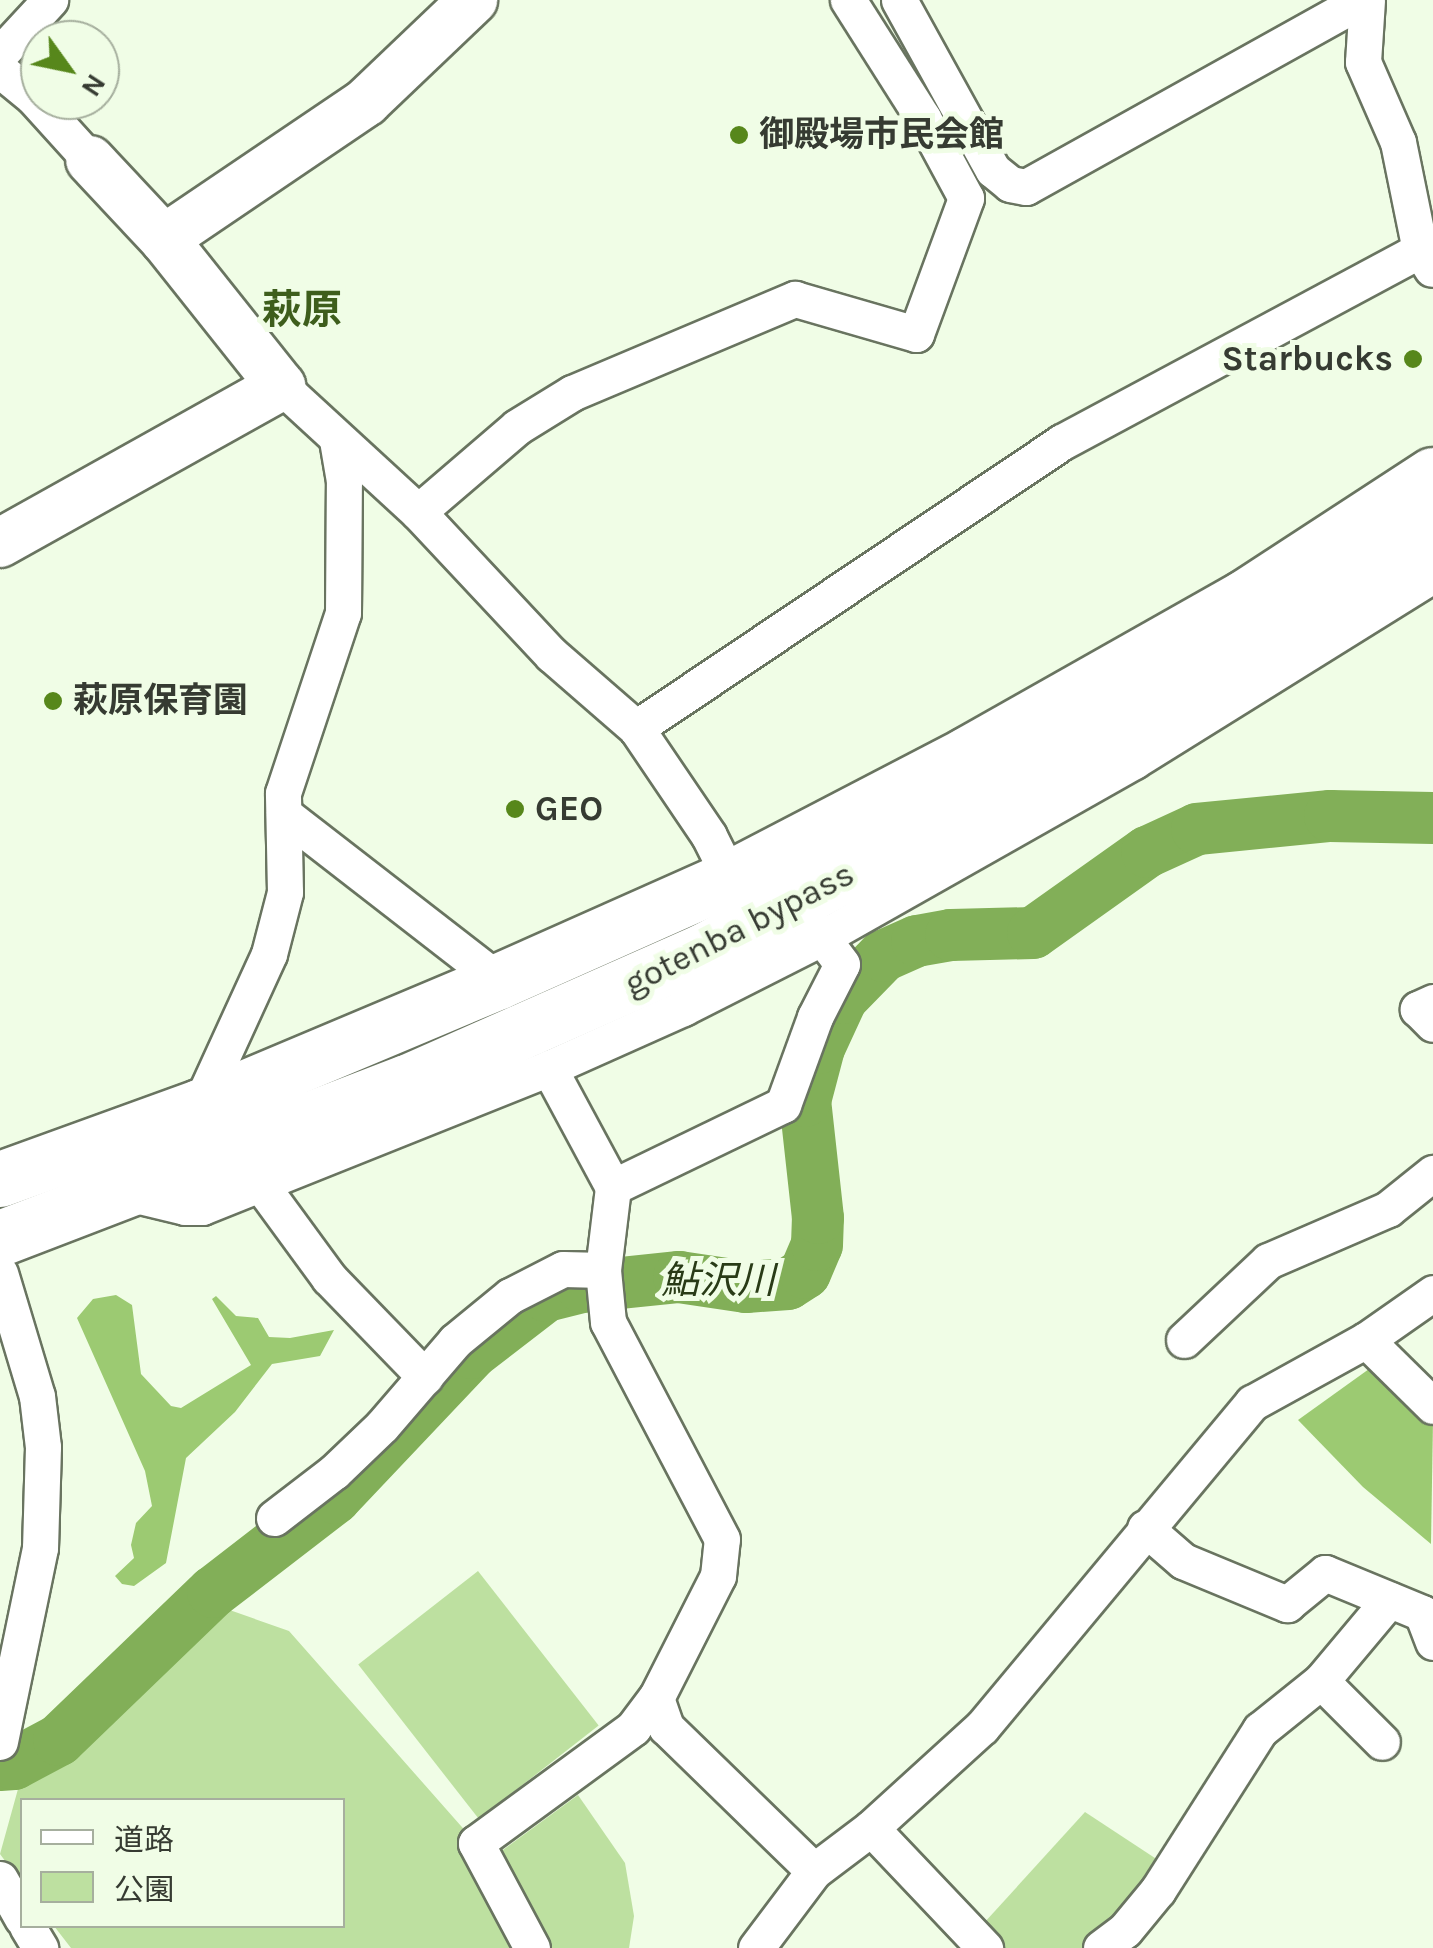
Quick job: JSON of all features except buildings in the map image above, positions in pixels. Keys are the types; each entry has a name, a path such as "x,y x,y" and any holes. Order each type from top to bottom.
{"highway":[{"name":"gotenba bypass","path":"0,1179 199,1106 499,981 730,878 968,754 1244,598 1433,475"},
{"name":"gotenba bypass","path":"0,1238 407,1082 706,950 811,919 1433,531"}],"street":[{"path":"0,54 50,0"},
{"path":"164,239 366,102 473,0"},
{"path":"418,512 517,427 572,393 795,299 916,334 966,198 923,118 848,0"},
{"path":"636,728 1062,442 1427,260 1398,142 1364,62 1364,0 1026,186 1010,184 993,170 899,0"},
{"path":"0,70 33,97 164,239 281,386 418,512 552,655 636,728 709,836 730,878"},
{"path":"0,543 281,386"},
{"path":"199,1106 269,954 285,892 283,793 343,613 344,481 337,440"},
{"path":"124,1192 185,1207 202,1207 549,1068 811,919 1134,761 1433,575"},
{"path":"284,814 499,981"},
{"path":"613,1187 783,1105 815,1017 842,964 811,919"},
{"path":"1433,1002 1418,1009 1433,1024"},
{"path":"532,1948 476,1843 633,1728 656,1698 718,1576 722,1539 608,1322 603,1270 613,1187 549,1068"},
{"path":"1184,1340 1268,1260 1388,1209 1433,1172"},
{"path":"261,1185 329,1278 425,1377"},
{"path":"274,1518 334,1472 456,1340 510,1296 563,1269 603,1270"},
{"path":"0,1273 37,1396 43,1447 40,1548 0,1741"},
{"path":"762,1946 814,1871 871,1828 982,1727 1252,1403 1366,1340 1433,1293"},
{"path":"1366,1340 1433,1406"},
{"path":"1144,1528 1183,1561 1287,1604 1324,1574 1422,1613 1433,1642"},
{"path":"1101,1948 1125,1930 1158,1890 1260,1730 1322,1681 1389,1600"},
{"path":"1322,1681 1382,1742"},
{"path":"656,1698 666,1726 814,1871"},
{"path":"871,1828 985,1948"},
{"path":"0,1880 20,1915"}],"green space":[{"path":"116,1295 132,1305 141,1374 171,1406 181,1408 251,1365 212,1299 216,1296 236,1316 258,1318 269,1337 290,1338 334,1330 320,1356 272,1364 235,1412 186,1458 166,1563 134,1586 122,1584 115,1576 134,1558 131,1545 136,1523 152,1506 145,1471 77,1318 93,1299"},
{"path":"1376,1364 1433,1420 1431,1544 1363,1487 1298,1420"},
{"path":"478,1571 599,1725 479,1819 358,1665"},
{"path":"221,1607 289,1631 476,1843 521,1948 71,1948 56,1928 345,1928 345,1798 20,1798 20,1881 0,1854 18,1789"},
{"path":"578,1795 625,1863 634,1916 629,1948 550,1948 492,1858"},
{"path":"1085,1812 1161,1862 1092,1948 995,1948 984,1923"}],"waterway":[{"name":"鮎沢川","path":"0,1765 14,1764 59,1740 213,1592 335,1498 472,1353 546,1296 582,1287 679,1277 746,1287 788,1284 805,1273 817,1245 818,1218 805,1101 819,1048 842,998 883,956 917,941 951,935 1033,933 1147,852 1197,829 1330,816 1433,818"}],"place":[{"name":"御殿場市民会館","path":"739,135"},
{"name":"Starbucks","path":"1413,359"},
{"name":"萩原保育園","path":"53,701"},
{"name":"GEO","path":"515,809"}],"district":[{"name":"萩原","path":"302,310"}]}
